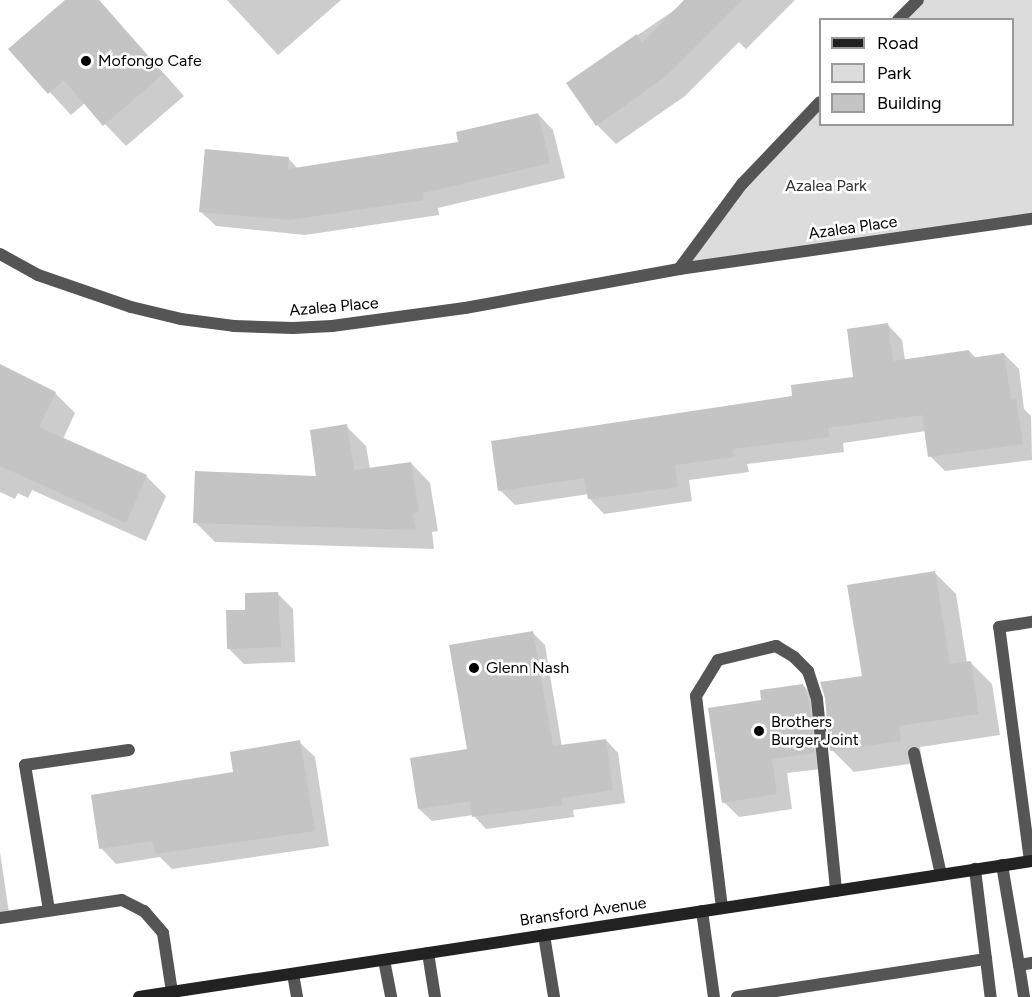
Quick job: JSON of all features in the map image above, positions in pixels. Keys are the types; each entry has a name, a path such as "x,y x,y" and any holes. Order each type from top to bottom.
{"main road":[{"name":"Bransford Avenue","path":"139,997 1031,861"}],"street":[{"path":"900,18 918,0"},
{"path":"680,269 742,184 819,103"},
{"name":"Azalea Place","path":"1,256 38,275 131,307 181,319 234,326 293,328 332,326 465,308 680,269 1032,219"},
{"path":"1031,861 999,627 1032,622"},
{"path":"722,908 696,696 718,660 776,646 794,657 808,671 817,699 836,891"},
{"path":"49,910 25,765 129,750"},
{"path":"915,753 941,875"},
{"path":"1002,865 1023,997"},
{"path":"975,869 991,997"},
{"path":"0,918 122,900 144,911 163,933 172,992"},
{"path":"702,911 714,997"},
{"path":"544,934 554,997"},
{"path":"428,953 435,997"},
{"path":"737,997 986,959"},
{"path":"384,960 391,997"},
{"path":"1019,965 1032,963"},
{"path":"294,974 297,997"}],"green space":[{"name":"Azalea Park","path":"918,0 1032,0 1032,219 679,269 742,184 819,103 819,126 1014,126 1014,18 899,18"}],"building":[{"name":"Mofongo Cafe","path":"65,0 99,0 163,74 103,126 64,80 48,94 8,49"},
{"path":"684,0 742,0 666,76 596,126 566,83 637,34 642,43"},
{"path":"538,113 550,163 423,193 424,200 289,220 199,212 205,149 289,157 288,169 458,142 456,132"},
{"path":"888,323 893,361 969,350 971,358 1004,353 1011,400 1016,399 1023,444 928,457 922,415 828,428 830,437 733,449 734,457 675,465 678,487 588,499 584,478 498,491 491,441 792,396 791,385 853,377 847,329"},
{"path":"0,364 56,392 39,427 147,475 126,523 0,466"},
{"path":"347,424 354,470 411,462 419,512 413,513 416,530 193,523 195,471 316,476 310,430"},
{"path":"935,571 950,664 971,661 979,714 899,726 901,741 830,751 825,698 820,682 862,676 847,585"},
{"path":"278,592 281,647 227,649 226,610 245,610 245,593"},
{"path":"533,631 553,746 606,739 613,790 561,798 562,805 472,817 470,801 418,809 410,758 467,749 449,645"},
{"name":"Brothers Burger Joint","path":"803,684 809,701 814,753 772,759 777,794 722,803 708,708 761,700 760,690"},
{"path":"300,740 315,831 155,854 153,841 99,849 91,795 233,772 230,752"}],"place":[{"name":"Mofongo Cafe","path":"86,61"},
{"name":"Glenn Nash","path":"474,668"},
{"name":"Brothers Burger Joint","path":"759,731"}]}
